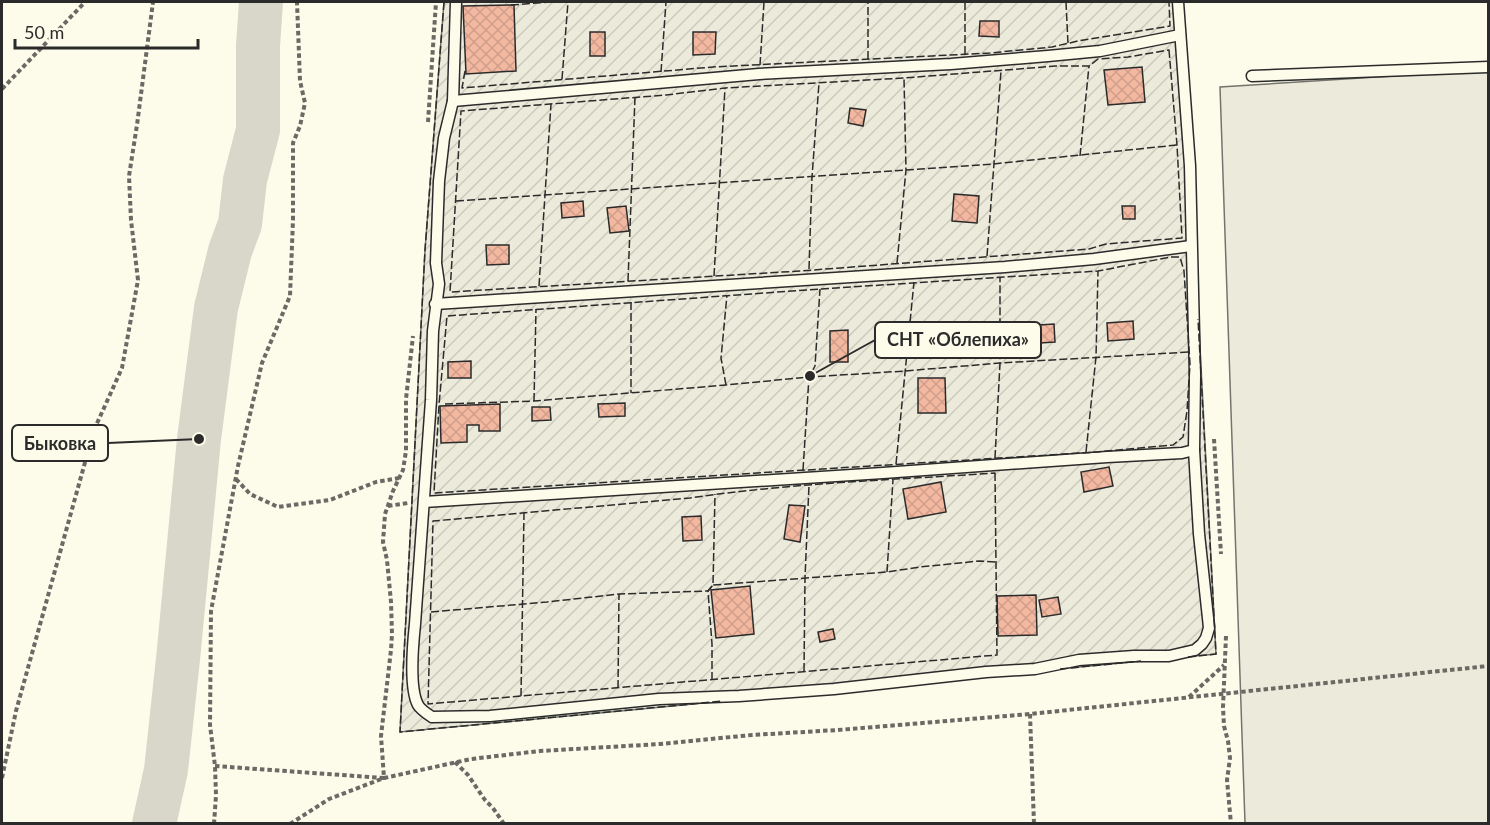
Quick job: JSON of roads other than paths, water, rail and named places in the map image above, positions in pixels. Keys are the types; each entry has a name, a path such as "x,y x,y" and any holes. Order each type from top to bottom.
{"lane":[{"path":"456,2 453,101 444,138 439,181 436,252 439,284 433,331 424,502 413,643 414,695 418,705 432,717 490,716 659,699 834,689 986,672 1035,669 1079,660 1169,656 1195,650 1202,644 1209,628 1194,450 1195,375 1190,166 1178,2"},
{"path":"453,101 759,74 951,64 1048,56 1100,51 1180,35"},
{"path":"1252,76 1488,67"},
{"path":"435,304 1005,267 1094,259 1191,246"},
{"path":"424,502 1182,453 1194,450"}],"waterway":[{"path":"154,824 166,770 199,439 216,308 230,251 240,224 245,180 258,130 258,46 261,2"}],"place":[{"name":"СНТ «Облепиха»","path":"810,376"},
{"name":"Быковка","path":"199,439"}]}
